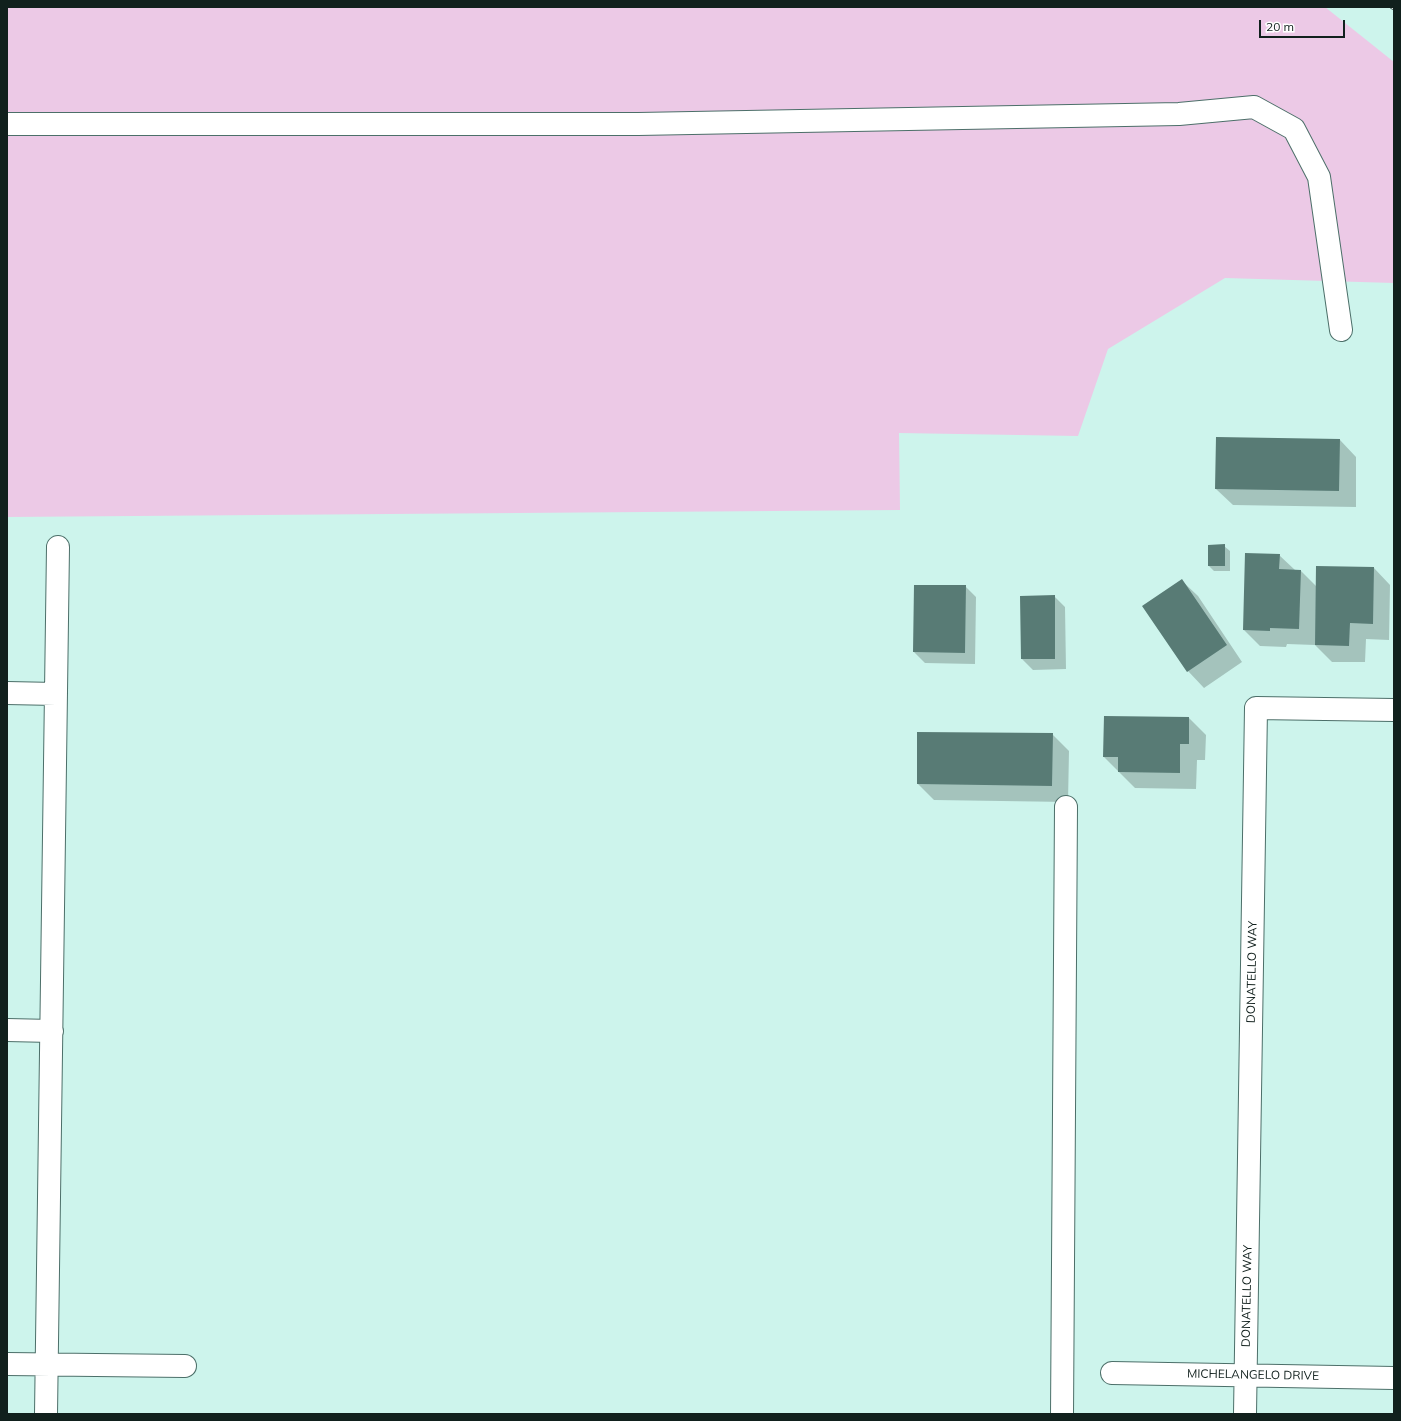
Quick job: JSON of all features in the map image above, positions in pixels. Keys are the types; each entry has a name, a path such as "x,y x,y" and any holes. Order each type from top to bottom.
{"street":[{"path":"7,124 638,124 1179,114 1254,107 1294,129 1319,178 1341,330"},
{"path":"46,1414 58,547"},
{"path":"7,693 56,694"},
{"name":"DONATELLO WAY","path":"1246,1375 1256,708 1394,710"},
{"path":"1062,1414 1066,807"},
{"path":"7,1030 52,1032"},
{"path":"7,1364 185,1366"},
{"name":"MICHELANGELO DRIVE","path":"1112,1373 1394,1378"},
{"path":"1245,1414 1246,1375"}],"shaded area":[{"path":"7,7 1325,7 1394,62 1394,283 1225,278 1108,349 1078,436 899,433 900,510 7,517"}],"building":[{"path":"1216,437 1340,439 1339,491 1215,489"},
{"path":"1225,544 1225,566 1208,566 1208,545"},
{"path":"1245,553 1280,554 1279,569 1301,570 1299,629 1270,628 1270,631 1243,630"},
{"path":"1316,566 1374,567 1373,624 1350,623 1349,646 1315,645"},
{"path":"1182,579 1227,645 1187,672 1142,606"},
{"path":"914,585 966,585 965,653 913,652"},
{"path":"1055,595 1055,659 1021,659 1020,596"},
{"path":"1104,716 1189,717 1189,744 1180,744 1180,773 1118,772 1118,757 1103,757"},
{"path":"917,732 1053,733 1052,786 917,784"}]}
